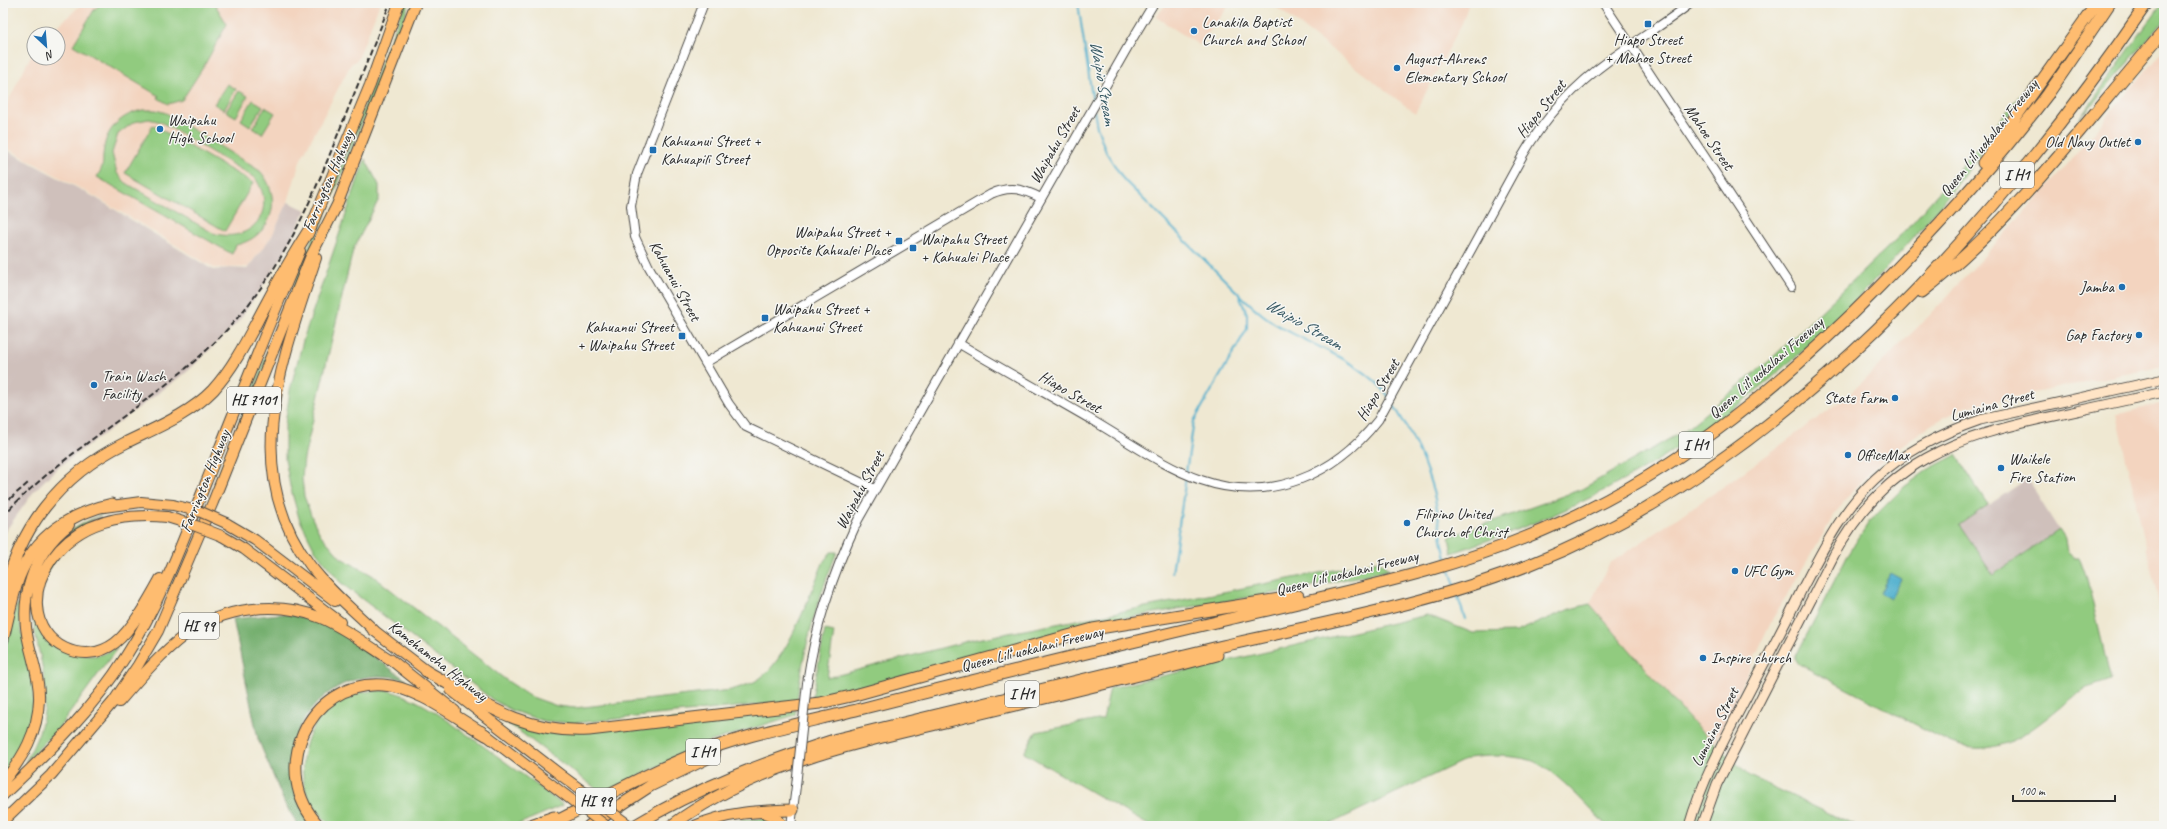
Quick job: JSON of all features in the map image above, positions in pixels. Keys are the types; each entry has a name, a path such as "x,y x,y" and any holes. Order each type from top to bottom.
{"highway":[{"path":"1891,274 1989,156 2098,3"},
{"name":"Queen Liliʻuokalani Freeway","path":"547,826 689,756 754,734 813,721 1072,655 1416,574 1464,560 1519,540 1599,505 1645,479 1725,426 1762,396 1850,317 1934,230 2004,149 2047,94 2110,3"},
{"name":"I H1","path":"634,826 678,800 711,784 779,758 837,739 1217,647 1369,613 1477,583 1531,564 1593,536 1656,503 1760,430 1872,333 1930,275 2006,190 2068,113 2147,3"},
{"path":"1872,333 1951,270 1996,225 2057,158 2164,31"},
{"path":"3,602 9,572 24,538 56,492 70,478 94,460 174,418 212,390 233,364 287,264 311,227"},
{"path":"3,639 19,577 37,547 61,524 94,508 112,504"},
{"path":"426,671 496,711 524,723 554,730 589,730 820,703 858,694 1093,629 1378,583"},
{"path":"671,826 701,806 742,784 819,753 1190,662 1369,613"},
{"path":"319,826 308,812 299,793 296,774 296,756 301,738 312,717 336,696 358,687 382,685 393,686 415,694 486,735"},
{"path":"589,826 627,800 678,771 712,756 813,721"},
{"path":"528,826 600,800"},
{"path":"696,826 723,816 762,811 793,810"},
{"path":"762,811 774,816 783,826"}],"main road":[{"name":"Farrington Highway","path":"3,795 65,734 105,687 126,657 151,613 188,528 281,296 370,86 399,3"},
{"name":"Farrington Highway","path":"3,821 51,775 113,702 138,665 158,631 213,502 310,258 337,205 416,3"},
{"path":"337,205 319,251 293,330 272,421 270,460 282,512 298,548 320,577 376,632"},
{"name":"Lumiaina Street","path":"1689,826 1695,804 1719,751 1833,530 1859,495 1876,478 1920,446 1959,428 2000,416 2164,379"},
{"name":"Lumiaina Street","path":"1702,826 1717,784 1843,538 1879,493 1904,471 1931,454 1971,437 2016,424 2164,392"},
{"name":"Kamehameha Highway","path":"112,504 141,502 173,505 201,512 226,523 255,540 562,776 630,826"},
{"name":"HI 99","path":"3,782 26,750 35,727 39,711 39,689 24,613 31,577 42,554 61,531 83,516 112,504"},
{"path":"188,528 157,584 121,638 108,648 90,654 72,652 57,644 45,631 38,615 37,605 39,586 44,574 63,545 84,530 104,521 131,516 167,517 222,536 244,549 394,662"},
{"name":"HI 99","path":"51,775 96,730 128,692 174,644 197,627 220,617 259,608 283,609 309,614 334,624 394,662"},
{"name":"Kamehameha Highway","path":"394,662 486,735 606,826"}],"street":[{"name":"Kahuanui Street","path":"704,3 637,174 631,206 635,237 641,252 705,363 729,404 746,427 875,489"},
{"name":"Waipahu Street","path":"791,826 807,684 816,633 833,578 855,527 875,489 1104,87 1154,3"},
{"name":"Mahoe Street","path":"1603,3 1791,287"},
{"name":"Hiapo Street","path":"958,343 1191,476 1228,486 1250,488 1268,487 1298,480 1321,471 1348,453 1370,431 1386,408 1523,155 1540,128 1565,98 1583,81 1691,3"},
{"name":"Waipahu Street","path":"705,363 991,194 1012,188 1023,190 1041,198"}],"shaded area":[{"name":"Waipahu High School","path":"83,3 380,3 358,59 351,64 300,161 288,202 272,236 248,267 214,268 96,197 3,146 3,112 26,65 66,66 66,26 58,26"},
{"name":"Lanakila Baptist Church and School","path":"1167,3 1231,3 1199,45 1156,17"},
{"name":"August-Ahrens Elementary School","path":"1271,3 1469,3 1462,23 1415,113"},
{"path":"2164,49 2164,366 1961,408 1929,426 1888,455 1858,484 1836,512 1773,618 1715,743 1692,722 1590,604 1609,564 1723,487 1848,396 1930,315 2061,172"},
{"path":"3,148 96,198 213,270 230,268 247,269 272,236 288,202 306,210 281,259 239,321 188,371 55,470 35,490 7,529 3,539"},
{"path":"2164,403 2164,625 2116,415"},
{"path":"2027,479 2059,530 1993,575 1959,525"}],"green space":[{"path":"101,3 214,3 227,24 204,66 182,100 168,104 158,98 159,96 73,45 94,10"},
{"path":"405,3 409,3 404,19 218,483 216,482"},
{"path":"2162,3 2164,3 2164,20 2079,120"},
{"path":"2036,75 1994,136 1949,195 1900,252 1849,307 1795,358 1738,405 1677,448 1594,496 1534,523 1452,553 1449,537 1582,489 1685,430 1768,362 1907,229 1989,134"},
{"path":"227,84 236,89 224,110 214,104"},
{"path":"239,91 248,96 236,117 226,111"},
{"path":"253,100 263,106 250,126 241,120"},
{"path":"265,107 275,113 262,134 253,128"},
{"path":"143,110 156,110 166,113 260,171 267,182 271,193 272,204 266,225 258,234 248,241 236,245 232,254 97,177 102,165 106,141 112,128 123,118","holes":["149,119 161,122 255,178 262,190 264,202 262,213 257,222 249,230 239,234 226,235 213,233 126,183 117,173 112,153 118,134 134,122"]},
{"path":"153,125 253,183 225,231 125,173"},
{"path":"365,159 379,185 379,199 353,250 304,458 302,478 304,496 320,534 341,558 372,575 506,680 532,697 557,706 575,708 731,690 754,682 766,673 777,661 796,628 824,561 831,552 837,552 823,588 812,625 803,663 797,701 575,723 544,721 513,711 493,700 340,582 315,550 299,518 290,486 285,459 285,424 290,390 304,337"},
{"path":"1956,455 1988,505 1959,525 1993,575 2059,530 2065,539 2067,551 2074,557 2079,557 2087,579 2111,680 2087,688 2078,693 2019,737 2003,744 1987,748 1969,747 1949,742 1799,664 1795,658 1847,556 1869,522 1904,487 1929,469"},
{"path":"102,514 71,533 36,590 49,557 61,539 78,526"},
{"path":"1379,561 1389,570 1299,589 1106,621 1044,636 873,685 812,698 825,630 834,632 827,678 972,640"},
{"path":"36,591 48,638 75,652 90,656 98,655 118,647 58,729 25,762 39,733 45,702 45,683 33,621"},
{"path":"19,604 21,630 33,685 32,712 25,738 19,751 3,774 3,657 16,606"},
{"path":"1590,604 1692,722 1750,776 1855,826 1607,826 1560,779 1539,764 1522,758 1507,756 1484,756 1469,758 1328,825 1150,826 1024,753 1036,732 1103,719 1110,688 1427,615 1473,633 1516,632 1570,609"},
{"path":"279,614 297,616 315,621 331,628 347,637 406,680 379,676 354,680 332,691 314,707 300,727 293,751 292,776 299,802 313,826 299,826 285,804 258,739 233,619"},
{"path":"385,690 397,693 420,703 452,723 563,805 514,826 331,826 312,803 307,794 303,778 303,762 306,746 320,717 331,706 345,697 361,692"},
{"path":"796,710 795,715 712,741 602,793 504,720 539,731"},
{"path":"766,818 778,826 722,826 742,820"}],"water":[{"path":"1890,573 1901,579 1890,599 1880,593"}],"waterway":[{"name":"Waipio Stream","path":"1078,3 1093,103"},
{"name":"Waipio Stream","path":"1094,111 1097,127 1106,152 1124,180 1239,294 1277,325 1352,364 1379,385 1389,397"},
{"path":"1186,472 1194,421 1247,329 1247,314 1239,295"},
{"name":"Waipio Stream","path":"1391,401 1422,458 1431,483 1447,561"},
{"path":"1172,573 1186,477"},
{"name":"Waipio Stream","path":"1449,567 1455,586"},
{"name":"Waipio Stream","path":"1457,594 1465,619"}],"railway":[{"path":"3,516 27,492 53,470 188,367 236,320 256,295 288,244 315,189 390,3"},
{"path":"3,505 28,483"}],"place":[{"name":"Hiapo Street + Mahoe Street","path":"1648,24"},
{"name":"Lanakila Baptist Church and School","path":"1194,31"},
{"name":"August-Ahrens Elementary School","path":"1397,68"},
{"name":"Waipahu High School","path":"160,129"},
{"name":"Old Navy Outlet","path":"2138,142"},
{"name":"Kahuanui Street + Kahuapili Street","path":"653,150"},
{"name":"Waipahu Street + Opposite Kahualei Place","path":"899,241"},
{"name":"Waipahu Street + Kahualei Place","path":"913,248"},
{"name":"Jamba","path":"2122,287"},
{"name":"Waipahu Street + Kahuanui Street","path":"765,318"},
{"name":"Gap Factory","path":"2139,335"},
{"name":"Kahuanui Street + Waipahu Street","path":"682,336"},
{"name":"Train Wash Facility","path":"94,385"},
{"name":"State Farm","path":"1895,398"},
{"name":"OfficeMax","path":"1848,455"},
{"name":"Waikele Fire Station","path":"2001,468"},
{"name":"Filipino United Church of Christ","path":"1407,523"},
{"name":"UFC Gym","path":"1735,571"},
{"name":"Inspire church","path":"1703,658"}]}
